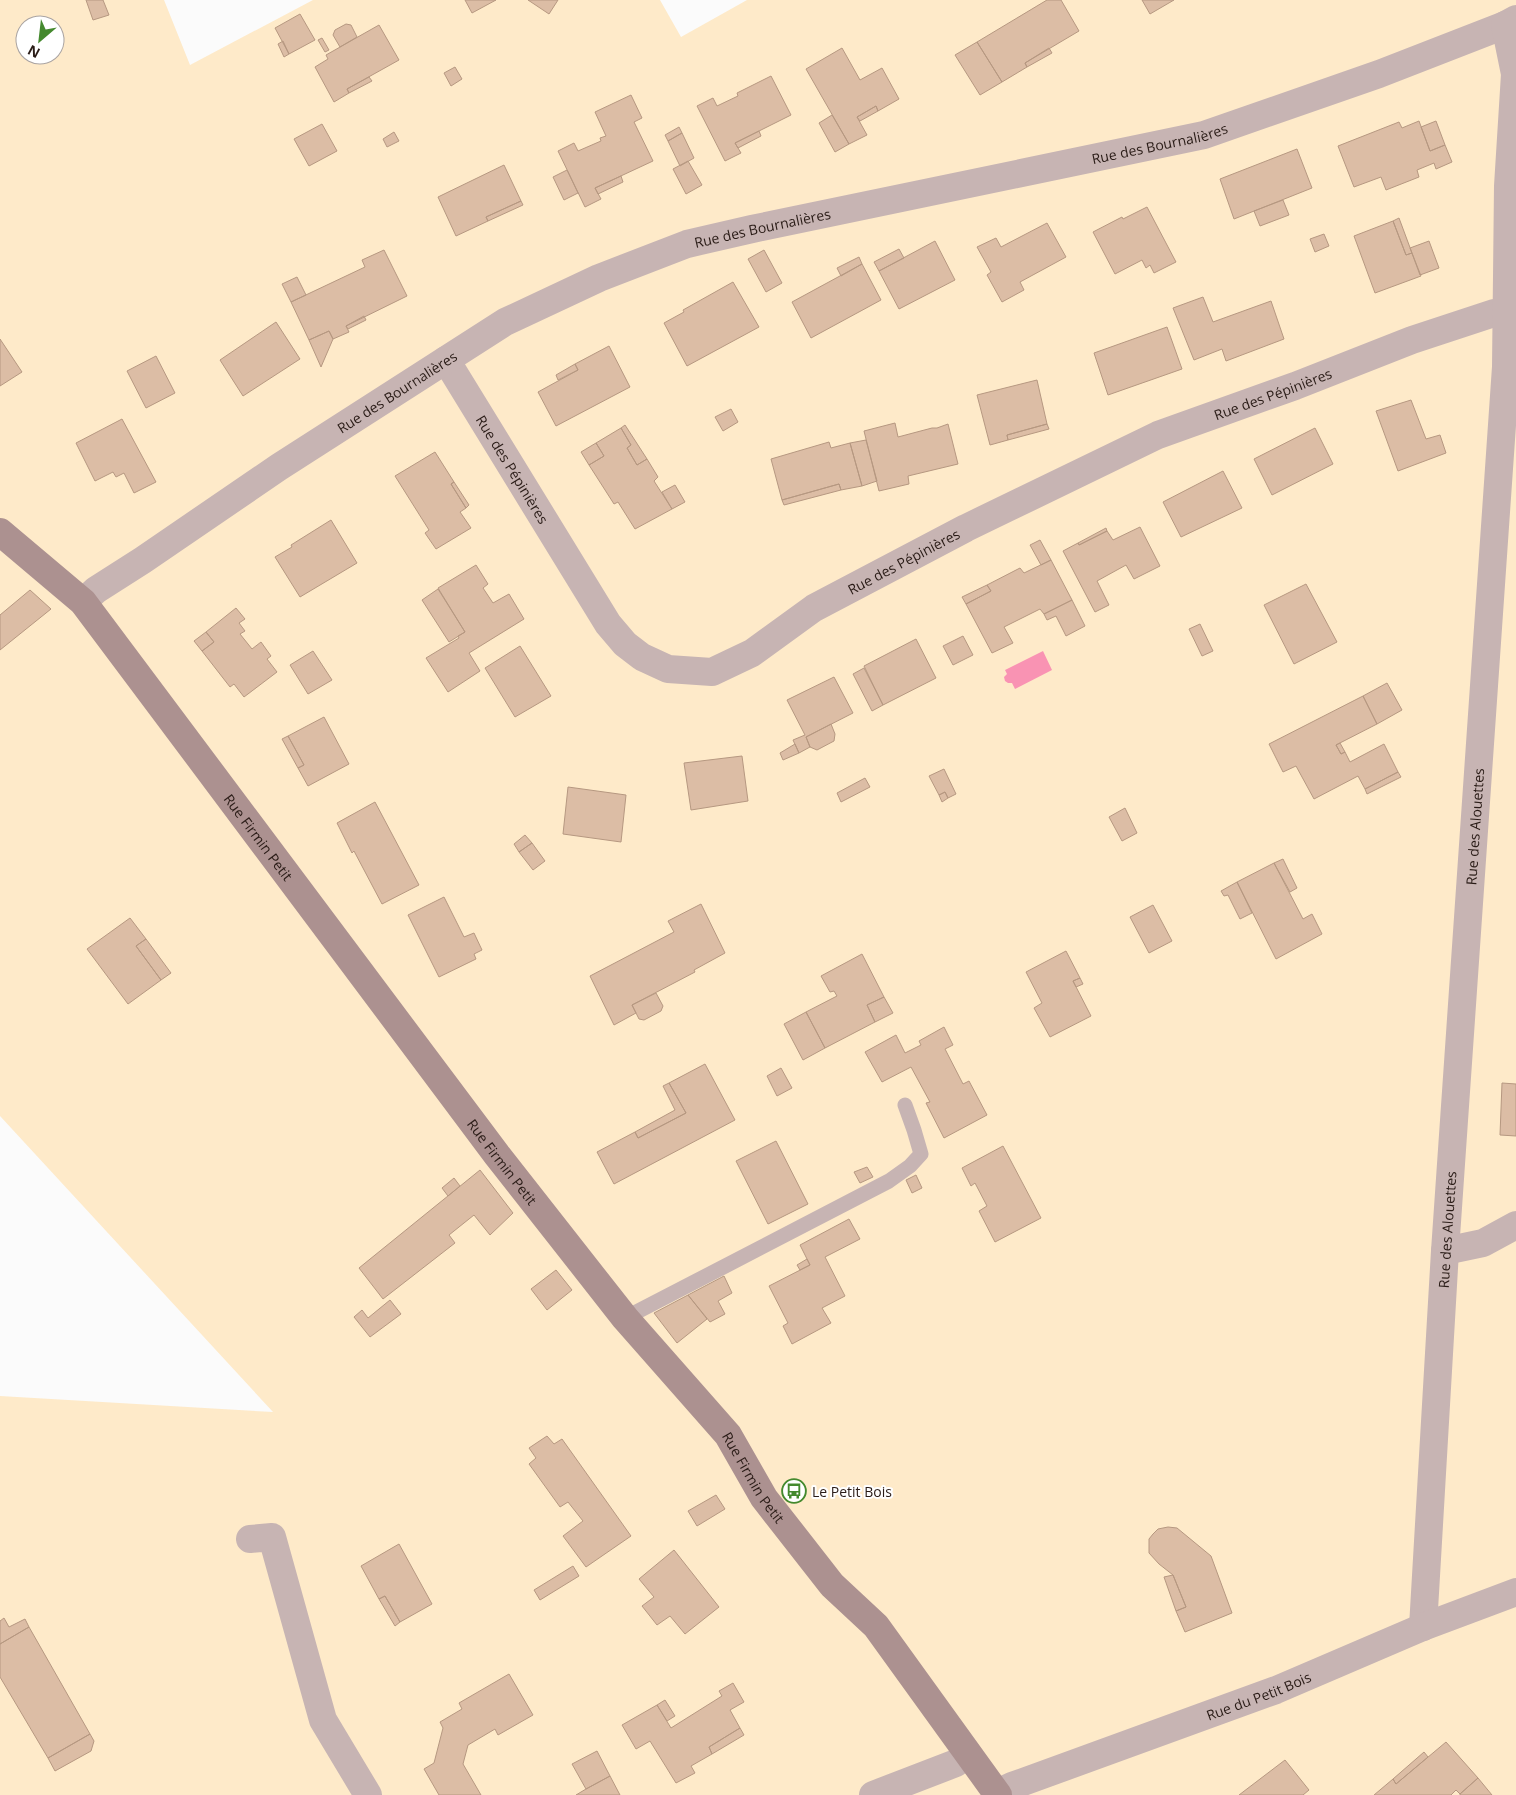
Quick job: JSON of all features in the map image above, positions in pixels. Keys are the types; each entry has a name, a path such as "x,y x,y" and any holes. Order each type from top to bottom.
{"street":[{"name":"Rue des Alouettes","path":"1423,1626 1445,1251 1506,367 1508,186 1515,74 1511,22"},
{"name":"Rue des Bournalières","path":"83,602 96,590 144,560 279,466 505,322 599,278 688,244 1204,135 1379,74 1511,22"},
{"name":"Rue des Pépinières","path":"446,360 608,624 625,644 642,657 668,669 712,672 752,653 814,608 966,528 1158,434 1295,386 1412,340 1494,313 1506,313"},
{"name":"Rue Firmin Petit","path":"0,532 83,602 492,1147 625,1318 728,1435 764,1498 832,1585 876,1626 997,1794"},
{"path":"1445,1251 1483,1243 1516,1224"},
{"path":"250,1539 272,1536 323,1720 368,1795"},
{"name":"Rue du Petit Bois","path":"997,1794 1012,1786 1276,1690 1423,1626 1516,1592"},
{"path":"873,1795 956,1763 968,1753"}],"lane":[{"path":"625,1318 889,1181 910,1166 921,1154 905,1105"}],"shaded area":[{"path":"0,0 164,0 190,65 313,0 660,0 681,37 747,0 1516,0 1516,1795 0,1795 0,1396 273,1412 0,1116"},
{"path":"1043,651 1052,670 1015,689 1012,683 1005,681 1004,677 1007,674 1005,670"}],"building":[{"path":"86,0 103,0 109,15 93,20"},
{"path":"465,0 496,0 472,13"},
{"path":"528,0 558,0 549,14"},
{"path":"1047,0 1061,0 1079,31 1025,63 1027,67 1002,82 977,42"},
{"path":"1142,0 1174,0 1150,14"},
{"path":"300,14 315,40 289,54 275,28"},
{"path":"346,24 351,25 357,37 340,47 333,35 335,30"},
{"path":"379,25 399,60 347,89 349,93 334,102 315,67 328,59 326,55"},
{"path":"322,38 329,50 325,52 318,40"},
{"path":"283,41 289,54 284,57 278,44"},
{"path":"977,42 1002,82 980,95 955,55"},
{"path":"842,48 860,80 882,68 899,99 878,111 876,106 857,117 867,135 849,144 806,69"},
{"path":"1049,48 1052,53 1027,67 1025,63"},
{"path":"455,67 462,79 451,86 444,73"},
{"path":"771,76 791,115 735,143 741,153 725,161 697,106 713,98 717,106 738,96 737,93"},
{"path":"369,77 372,81 349,93 347,89"},
{"path":"631,95 642,118 634,122 653,161 595,188 601,199 585,207 558,151 574,143 578,151 601,141 600,138 606,136 595,112"},
{"path":"876,106 878,111 860,121 857,117"},
{"path":"832,115 849,144 835,152 819,123"},
{"path":"1419,121 1430,151 1445,145 1452,162 1436,169 1434,163 1417,170 1419,177 1386,190 1381,177 1354,187 1338,146 1399,122 1402,128"},
{"path":"1436,121 1445,145 1430,151 1421,127"},
{"path":"322,124 337,151 309,166 294,139"},
{"path":"679,127 682,133 668,141 665,135"},
{"path":"759,131 761,136 738,148 735,143"},
{"path":"394,132 399,141 387,147 383,139"},
{"path":"682,133 694,158 680,166 668,141"},
{"path":"1297,149 1312,188 1234,219 1220,179"},
{"path":"688,161 702,185 686,194 673,169"},
{"path":"504,165 521,201 486,217 488,221 456,236 438,197"},
{"path":"567,170 578,193 564,200 553,177"},
{"path":"621,176 623,182 598,194 595,188"},
{"path":"1283,200 1289,215 1260,226 1254,211"},
{"path":"521,201 523,205 488,221 486,217"},
{"path":"1147,207 1176,262 1154,273 1150,265 1146,268 1142,260 1115,274 1093,232"},
{"path":"1399,218 1412,253 1406,255 1393,221"},
{"path":"1393,221 1406,255 1412,253 1421,276 1375,293 1354,236"},
{"path":"1047,223 1066,257 1020,282 1024,290 1002,302 987,275 991,272 977,247 996,238 1001,247"},
{"path":"1324,234 1329,246 1315,252 1310,239"},
{"path":"935,241 955,280 899,309 879,271"},
{"path":"1429,241 1439,268 1420,275 1410,248"},
{"path":"899,249 904,258 879,271 874,262"},
{"path":"384,250 407,296 346,326 349,332 333,339 329,331 309,340 291,302 365,267 362,260"},
{"path":"764,250 782,283 766,292 748,259"},
{"path":"859,257 862,264 841,276 837,268"},
{"path":"862,264 881,300 811,338 792,302"},
{"path":"297,277 306,295 291,302 282,284"},
{"path":"733,282 759,327 687,366 664,323"},
{"path":"1203,297 1213,322 1271,301 1284,339 1226,361 1222,349 1194,360 1173,308"},
{"path":"364,316 366,320 348,329 346,326"},
{"path":"276,322 300,359 243,396 220,360"},
{"path":"1167,327 1182,369 1108,395 1094,353"},
{"path":"329,331 333,339 321,367 309,340"},
{"path":"0,339 22,372 0,386"},
{"path":"609,346 630,387 556,426 538,392 578,370 575,364"},
{"path":"156,356 175,393 146,408 127,371"},
{"path":"575,364 578,370 558,380 556,375"},
{"path":"1037,380 1047,424 1007,435 1008,440 990,445 977,395"},
{"path":"1411,400 1426,439 1440,435 1446,453 1398,471 1376,411"},
{"path":"731,409 738,422 723,431 715,417"},
{"path":"122,419 156,482 134,493 124,473 116,477 113,472 95,481 76,443"},
{"path":"895,423 898,437 948,424 958,464 908,476 909,484 879,491 864,431"},
{"path":"1047,424 1049,429 1008,440 1007,435"},
{"path":"625,425 647,459 637,465 627,448 631,445 621,428"},
{"path":"621,428 631,445 627,448 637,465 647,459 658,477 654,481 672,509 635,529 618,502 614,504 589,465 604,456 596,443"},
{"path":"1315,428 1333,464 1272,495 1254,459"},
{"path":"866,440 877,481 862,486 850,443"},
{"path":"829,442 831,448 850,443 862,486 841,490 839,484 782,500 771,459"},
{"path":"596,443 604,456 589,465 581,452"},
{"path":"435,452 454,482 451,484 466,508 460,512 471,528 436,549 425,533 429,530 395,476"},
{"path":"1223,471 1242,508 1181,537 1163,502"},
{"path":"454,482 469,505 466,508 451,484"},
{"path":"839,484 841,490 784,505 782,500"},
{"path":"675,485 685,502 672,509 662,492"},
{"path":"331,520 357,563 300,597 275,557"},
{"path":"1140,527 1160,566 1134,579 1126,565 1097,581 1109,605 1095,612 1063,551 1107,531 1113,540"},
{"path":"1106,528 1107,531 1079,545 1078,543"},
{"path":"1040,540 1051,560 1041,565 1030,545"},
{"path":"1051,560 1072,600 1044,614 1040,609 1004,627 1013,643 992,653 966,604 991,591 987,585 1020,568 1024,573"},
{"path":"476,565 488,584 483,588 493,603 509,594 524,619 469,653 480,671 448,692 426,658 459,638 458,636 465,632 438,588"},
{"path":"1306,584 1337,642 1294,664 1264,605"},
{"path":"987,585 991,591 966,604 962,597"},
{"path":"438,589 465,632 449,642 422,600"},
{"path":"30,590 51,609 0,650 0,615"},
{"path":"1072,600 1085,626 1066,636 1056,616 1047,620 1044,614"},
{"path":"236,608 245,619 239,623 245,631 240,634 252,649 261,642 271,656 267,659 277,672 244,697 234,684 230,687 202,651 214,642 206,632"},
{"path":"1200,624 1213,651 1202,656 1189,629"},
{"path":"206,632 214,642 202,651 194,641"},
{"path":"963,636 973,655 953,665 943,646"},
{"path":"916,639 936,678 883,705 864,666"},
{"path":"520,646 551,696 515,717 485,668"},
{"path":"313,651 332,680 308,694 290,665"},
{"path":"864,668 883,705 872,711 853,674"},
{"path":"834,677 853,713 806,737 810,747 799,753 793,740 805,735 787,700"},
{"path":"1387,683 1402,710 1377,724 1363,696"},
{"path":"1363,696 1377,724 1336,745 1341,754 1345,752 1350,762 1384,744 1398,772 1365,789 1358,776 1314,799 1296,766 1283,772 1269,744"},
{"path":"324,717 349,764 308,786 298,768 304,765 288,736"},
{"path":"831,724 835,734 834,741 817,750 810,747 806,737"},
{"path":"288,736 304,765 298,768 282,739"},
{"path":"1340,743 1345,752 1341,754 1336,745"},
{"path":"795,744 799,753 783,760 780,753"},
{"path":"742,756 748,801 691,810 684,763"},
{"path":"944,769 956,794 948,798 945,792 939,795 929,776"},
{"path":"1398,772 1401,777 1367,794 1365,789"},
{"path":"865,778 870,787 841,802 837,793"},
{"path":"568,787 626,795 621,842 563,834"},
{"path":"945,792 948,798 942,802 939,795"},
{"path":"375,802 419,885 382,904 337,823"},
{"path":"1125,808 1137,833 1122,841 1109,817"},
{"path":"525,835 532,843 519,852 514,844"},
{"path":"532,843 545,861 533,870 519,852"},
{"path":"1283,859 1297,888 1290,892 1274,863"},
{"path":"1274,863 1303,919 1312,914 1322,934 1276,959 1237,882"},
{"path":"1237,882 1252,913 1240,919 1228,895 1224,896 1221,891"},
{"path":"444,897 464,937 474,933 482,950 474,954 476,959 439,977 408,915"},
{"path":"701,904 725,953 694,970 695,972 632,1005 636,1013 614,1025 590,976 674,932 668,921"},
{"path":"1153,905 1172,941 1149,953 1130,917"},
{"path":"130,918 146,939 136,946 161,980 128,1004 87,949"},
{"path":"146,939 171,973 161,980 136,946"},
{"path":"1066,951 1080,978 1073,981 1091,1016 1050,1037 1034,1008 1042,1003 1026,972"},
{"path":"862,954 884,997 867,1005 875,1022 825,1048 806,1012 837,996 834,991 830,992 821,976"},
{"path":"1080,978 1083,984 1076,987 1073,981"},
{"path":"656,993 663,1006 661,1011 644,1020 639,1019 632,1005"},
{"path":"884,997 893,1013 875,1022 867,1005"},
{"path":"806,1012 825,1048 803,1060 784,1024"},
{"path":"944,1027 953,1045 945,1049 963,1084 969,1081 987,1115 944,1138 926,1103 930,1102 911,1067 882,1082 865,1052 896,1035 905,1053 921,1045 919,1041"},
{"path":"705,1064 735,1120 614,1184 597,1152 635,1132 638,1138 686,1113 669,1083"},
{"path":"781,1068 792,1088 777,1096 767,1076"},
{"path":"669,1083 686,1113 638,1138 635,1132 675,1110 663,1086"},
{"path":"1502,1083 1516,1084 1516,1136 1500,1135"},
{"path":"776,1141 808,1204 768,1224 736,1161"},
{"path":"1003,1146 1041,1218 995,1242 979,1211 987,1206 975,1183 971,1186 962,1168"},
{"path":"867,1167 873,1177 860,1183 854,1172"},
{"path":"480,1170 513,1213 490,1235 474,1215 449,1235 455,1243 383,1299 359,1268"},
{"path":"916,1175 922,1188 912,1193 906,1180"},
{"path":"454,1178 460,1186 448,1196 442,1188"},
{"path":"849,1219 860,1239 825,1257 845,1296 822,1308 831,1323 792,1344 783,1326 788,1323 769,1286 810,1265 800,1245"},
{"path":"807,1259 810,1265 800,1270 797,1265"},
{"path":"556,1270 572,1290 547,1310 531,1289"},
{"path":"724,1276 732,1293 718,1301 725,1314 710,1322 688,1295"},
{"path":"688,1295 707,1319 677,1343 654,1313"},
{"path":"390,1300 401,1314 370,1337 354,1317 362,1310 368,1318"},
{"path":"547,1436 554,1444 562,1439 631,1536 586,1567 563,1536 583,1521 568,1502 560,1507 529,1464 536,1458 529,1448"},
{"path":"716,1495 725,1509 697,1526 688,1511"},
{"path":"1177,1528 1211,1556 1232,1613 1185,1632 1176,1611 1186,1607 1173,1575 1149,1553 1149,1539 1158,1529"},
{"path":"399,1544 432,1604 400,1622 385,1596 379,1599 361,1566"},
{"path":"674,1550 719,1607 685,1634 670,1616 657,1625 642,1606 654,1597 639,1579"},
{"path":"573,1566 579,1576 540,1600 534,1590"},
{"path":"1173,1575 1186,1607 1176,1611 1164,1577"},
{"path":"385,1596 400,1622 395,1626 379,1599"},
{"path":"4,1618 9,1627 25,1619 29,1627 0,1644 0,1621"},
{"path":"29,1627 90,1734 48,1758 0,1677 0,1644"},
{"path":"509,1674 533,1715 498,1735 495,1729 468,1745 463,1764 481,1795 439,1795 424,1769 434,1763 443,1728 440,1722 462,1709 459,1703"},
{"path":"733,1683 744,1702 730,1710 740,1728 709,1747 712,1754 691,1766 695,1773 676,1783 650,1741 636,1749 622,1725 657,1705 671,1728 722,1696 719,1691"},
{"path":"665,1700 675,1716 667,1721 657,1705"},
{"path":"740,1728 744,1735 712,1754 709,1747"},
{"path":"90,1734 94,1741 91,1751 55,1771 48,1758"},
{"path":"1446,1742 1478,1778 1460,1794 1456,1790 1451,1795 1374,1795 1393,1779 1396,1784"},
{"path":"597,1751 610,1776 586,1789 572,1764"},
{"path":"1424,1752 1428,1757 1396,1784 1393,1779"},
{"path":"1285,1760 1309,1790 1303,1795 1239,1795"},
{"path":"610,1776 620,1795 576,1795 586,1789"},
{"path":"1478,1778 1492,1795 1460,1795 1460,1794"}],"place":[{"name":"Le Petit Bois","path":"794,1491"}]}
